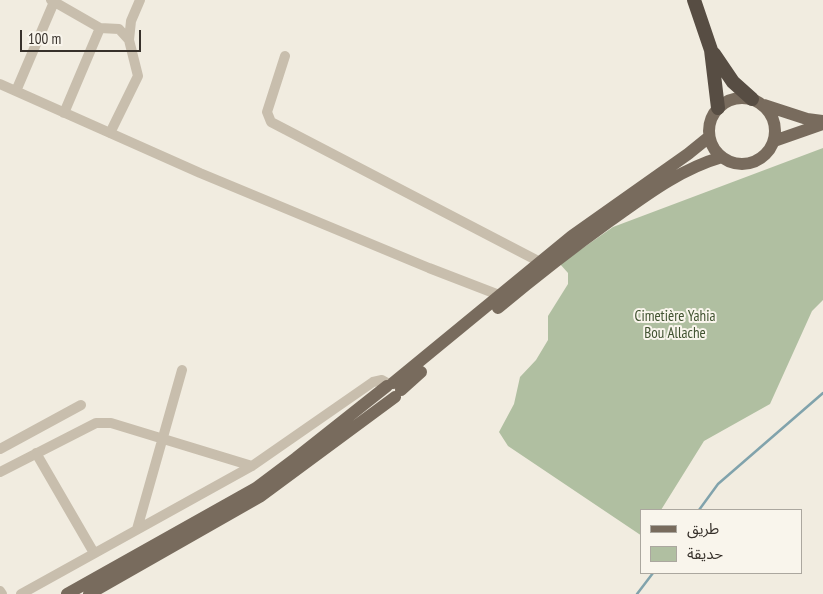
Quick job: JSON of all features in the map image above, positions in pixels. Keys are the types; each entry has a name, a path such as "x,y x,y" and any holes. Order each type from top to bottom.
{"highway":[{"path":"694,0 711,50 718,108"},
{"path":"711,50 733,82 758,102"}],"main road":[{"path":"734,98 758,102 808,119 823,122 774,141 762,158 742,164 722,158 716,152 709,137 709,126 718,108 734,98"},
{"path":"758,102 774,122 774,141"},
{"path":"73,593 256,488 360,410 393,388 499,295 540,262 709,137"},
{"path":"89,594 261,496 393,388 626,209 682,173 722,158"}],"street":[{"path":"110,133 138,76 129,40 131,21 140,0"},
{"path":"16,91 55,1 100,28 119,29 129,40"},
{"path":"64,113 100,28"},
{"path":"285,56 267,112 271,122 540,262"},
{"path":"0,84 110,133 429,268 499,295"},
{"path":"137,529 182,370"},
{"path":"21,594 252,466 373,382 382,380 393,388"},
{"path":"0,449 81,405"},
{"path":"0,472 96,424 111,422 252,466"},
{"path":"36,453 94,553"}],"green space":[{"name":"Cimetière Yahia Bou Allache","path":"823,148 823,300 812,311 770,404 704,441 662,509 640,509 640,535 508,446 499,432 514,404 520,377 536,360 548,340 548,316 568,284 568,273 560,264 613,227"}],"waterway":[{"path":"700,509 718,484 823,393"},
{"path":"637,594 652,574"}]}
